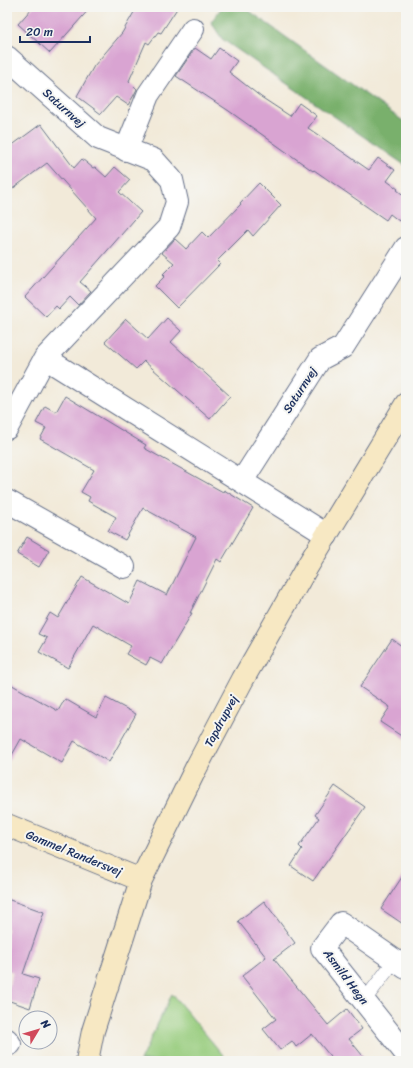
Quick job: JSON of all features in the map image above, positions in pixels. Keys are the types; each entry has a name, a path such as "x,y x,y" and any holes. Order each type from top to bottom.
{"street":[{"path":"126,150 148,96 193,29"},
{"name":"Saturnvej","path":"7,57 98,138 154,160 172,180 177,202 169,226 45,358 7,428"},
{"name":"Saturnvej","path":"242,481 320,359 343,347 406,248"},
{"path":"45,358 327,535"},
{"name":"Tapdrupvej","path":"87,1061 92,1031 141,880 196,768 243,679 304,572 406,404"},
{"path":"7,501 124,567"},
{"name":"Gammel Randersvej","path":"7,825 141,880"},
{"name":"Asmild Hegn","path":"401,964 341,923 322,948 406,1054"}],"lane":[{"path":"364,1001 401,964"}],"green space":[{"path":"222,7 244,7 406,123 406,166 222,39 211,22"},
{"path":"172,994 228,1061 140,1061"}],"building":[{"path":"33,7 91,7 50,53 18,24"},
{"path":"137,7 178,7 161,33 158,32 149,44 146,42 129,81 137,89 128,105 116,97 101,114 77,96 94,66 122,33"},
{"path":"195,48 211,59 219,48 237,61 229,72 261,97 290,116 299,103 317,116 308,128 369,170 378,158 395,170 387,181 406,197 406,211 399,221 390,214 386,220 176,76"},
{"path":"41,124 74,168 82,159 93,168 95,167 106,177 115,167 130,180 119,192 141,212 80,282 91,291 78,305 70,297 59,309 56,306 46,317 25,297 96,218 47,163 7,193 7,149"},
{"path":"259,183 281,205 253,236 248,230 217,261 220,264 177,308 155,286 165,276 163,274 174,263 162,253 175,239 186,249 202,232 208,238"},
{"path":"167,318 181,331 171,342 230,396 210,419 144,361 136,369 105,342 126,319 148,339"},
{"path":"65,396 146,445 144,448 223,492 224,490 253,508 221,562 217,559 190,613 192,613 162,664 150,658 146,665 126,654 131,646 93,624 68,668 39,652 47,638 38,634 50,613 58,618 82,577 129,604 140,581 167,595 196,537 143,508 125,540 108,531 116,517 88,501 90,497 81,492 94,470 40,439 46,428 36,423 45,406 56,412"},
{"path":"27,537 49,550 39,567 17,554"},
{"path":"392,639 406,649 406,739 380,722 390,707 360,687"},
{"path":"7,682 58,711 65,699 96,717 106,698 136,714 109,762 74,741 62,763 21,739 7,764"},
{"path":"335,786 365,807 313,881 291,866 302,849 299,846 319,818 315,815"},
{"path":"406,871 406,926 381,909"},
{"path":"7,899 44,912 23,974 39,979 30,1008 7,1000 7,991 13,972 7,970"},
{"path":"264,901 295,943 274,959 328,1025 347,1009 362,1029 349,1039 367,1061 334,1061 312,1034 296,1047 292,1041 280,1050 263,1029 276,1019 242,976 266,957 238,921"}]}
